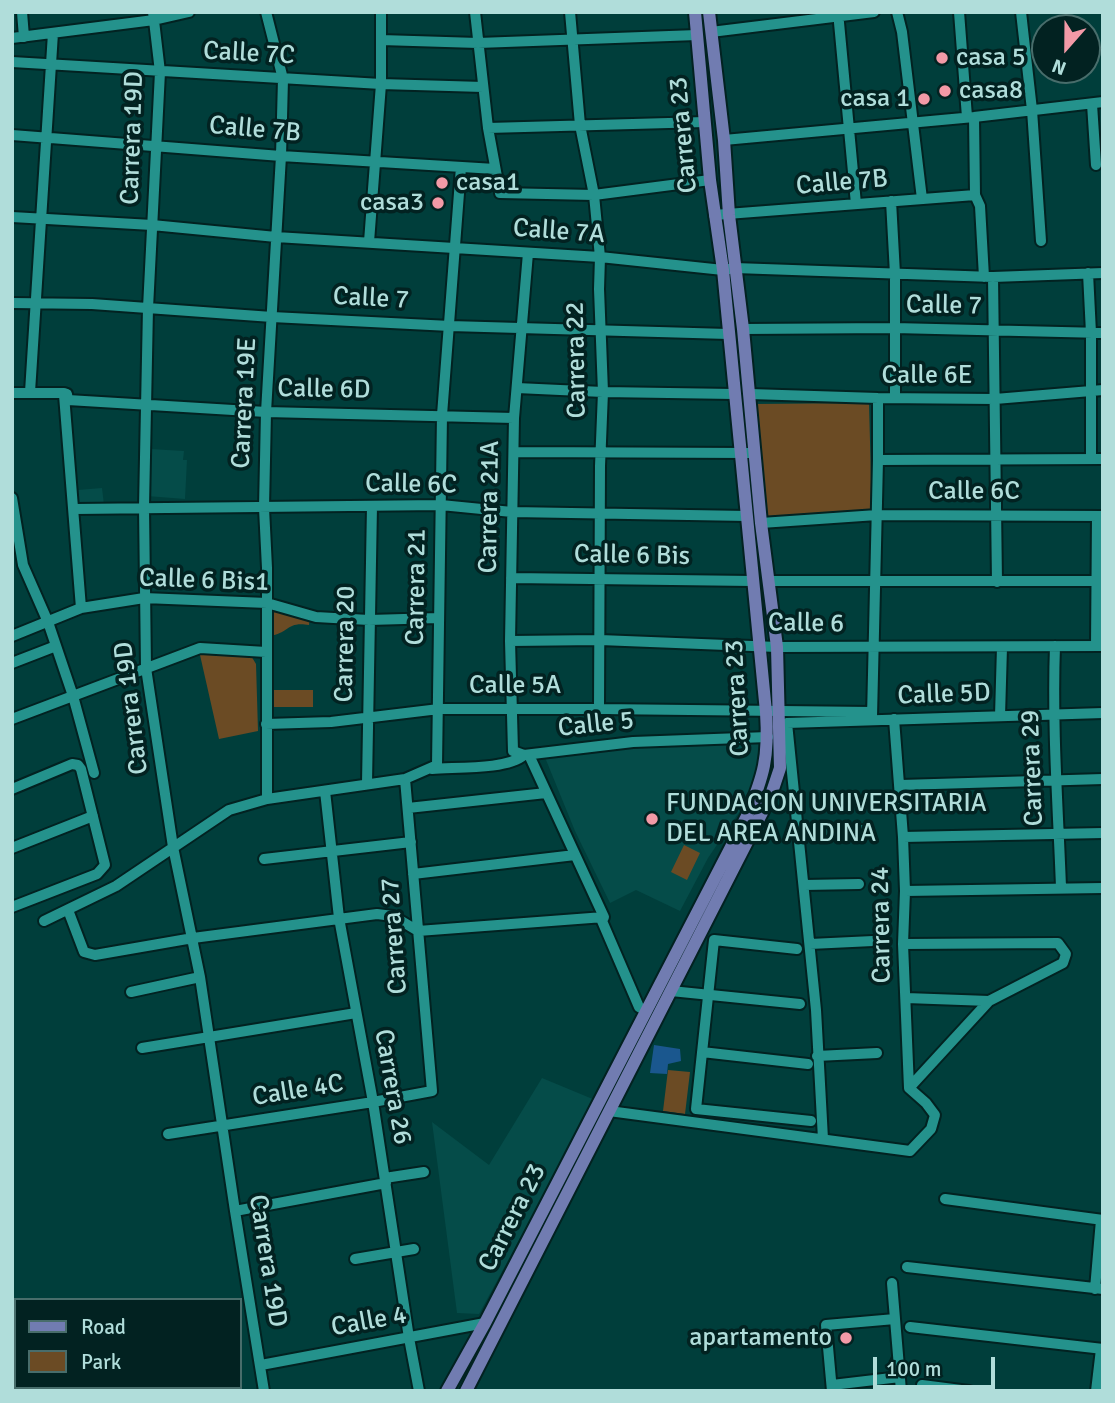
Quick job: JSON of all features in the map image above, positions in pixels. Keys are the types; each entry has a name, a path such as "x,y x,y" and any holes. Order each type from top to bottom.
{"main road":[{"name":"Carrera 23","path":"466,1391 771,794 780,768 777,648 761,523 743,329 714,215 695,12"},
{"name":"Carrera 23","path":"447,1391 485,1323 747,816 762,782 768,737 777,716 759,646 728,334 729,215 724,140 709,12"},
{"path":"677,950 689,956"}],"street":[{"path":"22,12 18,38 189,12"},
{"name":"Carrera 19E","path":"266,12 283,79 266,412 264,509 267,799"},
{"path":"369,242 381,84 381,12"},
{"path":"475,12 488,128 500,193 594,195 710,180"},
{"name":"Carrera 22","path":"570,12 580,125 594,195 600,257 603,392 599,709"},
{"path":"711,32 874,12"},
{"path":"897,12 902,32 922,198"},
{"path":"959,12 971,117 975,195 980,206 995,329 997,582"},
{"path":"1021,12 1032,110 1041,241"},
{"path":"838,15 856,204"},
{"name":"Carrera 19D","path":"153,16 160,72 148,308 144,507 146,668 173,847 200,977 264,1391"},
{"path":"30,392 53,33"},
{"path":"381,40 478,43 697,35"},
{"name":"Calle 7C","path":"12,62 283,79 483,87"},
{"path":"724,140 1097,103 1096,165"},
{"path":"488,128 705,122"},
{"name":"Calle 7B","path":"12,135 495,169"},
{"name":"Carrera 21","path":"432,769 437,765 438,756 442,415 461,167"},
{"name":"Calle 7B","path":"714,215 975,195"},
{"path":"891,201 895,274 895,398"},
{"name":"Calle 7A","path":"12,217 600,257 729,269 988,277 1103,273"},
{"name":"Carrera 21A","path":"528,253 514,418 510,641 513,751 526,755 546,793 604,917 602,921 639,1007 645,1010"},
{"path":"878,460 1097,459 1090,390 1097,333 1088,273"},
{"name":"Calle 7","path":"12,303 92,304 450,326 728,334"},
{"name":"Calle 7","path":"743,329 995,329 1097,333"},
{"path":"517,388 734,394"},
{"name":"Calle 6E","path":"750,394 995,399 1103,390"},
{"name":"Calle 6D","path":"12,393 64,393 67,394 68,400 266,412 514,418"},
{"path":"64,393 81,608"},
{"path":"872,716 878,398"},
{"path":"514,452 754,453"},
{"path":"12,498 18,568 48,622 73,696 94,773"},
{"name":"Calle 6C","path":"75,509 441,505 512,512 747,516"},
{"name":"Carrera 20","path":"367,783 372,506"},
{"name":"Calle 6C","path":"761,523 877,515 1100,516"},
{"path":"1100,516 1100,646"},
{"name":"Calle 6 Bis","path":"512,578 752,581"},
{"path":"769,581 1100,582"},
{"name":"Calle 6 Bis1","path":"12,636 81,608 144,598 267,603 316,617 369,620 439,618"},
{"name":"Calle 6","path":"510,641 600,640 777,648 1100,646"},
{"path":"12,663 56,646"},
{"name":"Carrera 29","path":"1055,646 1053,715 1061,887"},
{"path":"1000,716 1002,647"},
{"path":"12,719 200,648 266,652"},
{"name":"Calle 5A","path":"266,724 331,722 439,709 511,708 777,716 872,716"},
{"name":"Calle 5D","path":"872,716 894,719 1103,713"},
{"path":"777,716 792,783 804,885 816,1010 813,1060 823,1139"},
{"name":"Carrera 24","path":"894,719 901,785 905,891 903,944 909,1088"},
{"name":"Calle 5","path":"44,921 116,886 229,810 267,799 405,779 432,769 503,765 526,755 633,742 768,737"},
{"path":"12,789 76,764 81,769 105,865 103,870 12,907"},
{"name":"Carrera 27","path":"405,779 433,1090"},
{"path":"901,785 1103,779"},
{"path":"776,781 792,783"},
{"name":"Carrera 26","path":"325,791 339,918 373,1102 419,1391"},
{"path":"408,808 546,793"},
{"path":"12,848 93,816"},
{"path":"798,833 863,830"},
{"path":"903,837 1103,833"},
{"path":"264,859 411,842"},
{"path":"413,874 575,855"},
{"path":"804,885 859,884"},
{"path":"905,891 1103,888"},
{"path":"68,910 84,952 95,955 193,938 377,914 393,916 418,931 604,917"},
{"path":"797,949 714,940 696,1109 811,1121"},
{"path":"810,944 873,941"},
{"path":"609,1111 910,1150 931,1129 934,1115 926,1103 909,1088 989,1001 1063,963 1066,954 1058,943 903,944"},
{"path":"131,992 200,977"},
{"path":"671,990 800,1004"},
{"path":"906,998 989,1001"},
{"path":"142,1048 356,1013"},
{"path":"702,1052 813,1060 877,1053"},
{"name":"Calle 4C","path":"168,1134 433,1090"},
{"path":"235,1211 424,1172"},
{"path":"906,1267 1099,1289 1102,1220 945,1199"},
{"path":"355,1259 414,1249"},
{"path":"892,1283 901,1391"},
{"path":"895,1319 826,1325 832,1388 900,1377"},
{"name":"Calle 4","path":"261,1365 485,1323"},
{"path":"911,1328 1102,1349 1096,1391"},
{"path":"922,1385 969,1391"}],"shaded area":[{"path":"150,449 184,451 183,460 187,460 185,499 147,496"},
{"path":"102,488 104,505 79,505 78,490"},
{"name":"FUNDACION UNIVERSITARIA DEL AREA ANDINA","path":"763,738 760,770 750,796 708,858 680,911 636,890 610,903 575,831 544,755 639,743"},
{"path":"542,1078 595,1100 479,1314 457,1313 432,1122 489,1165"},
{"path":"12,1356 14,1389 148,1389 147,1391 12,1391"}],"green space":[{"path":"869,403 872,518 766,521 754,404"},
{"path":"269,606 310,616 309,625 292,626 270,636"},
{"path":"241,649 250,654 256,664 258,731 219,739 200,655"},
{"path":"274,690 313,690 313,707 274,707"},
{"path":"684,845 700,853 687,880 671,872"},
{"path":"668,1070 690,1072 685,1114 663,1111"}],"water":[{"path":"654,1045 680,1049 681,1061 668,1064 667,1074 650,1073"}],"place":[{"name":"casa 5","path":"942,58"},
{"name":"casa8","path":"945,91"},
{"name":"casa 1","path":"924,99"},
{"name":"casa1","path":"442,183"},
{"name":"casa3","path":"438,203"},
{"name":"FUNDACION UNIVERSITARIA DEL AREA ANDINA","path":"652,819"},
{"name":"apartamento","path":"846,1338"}]}
